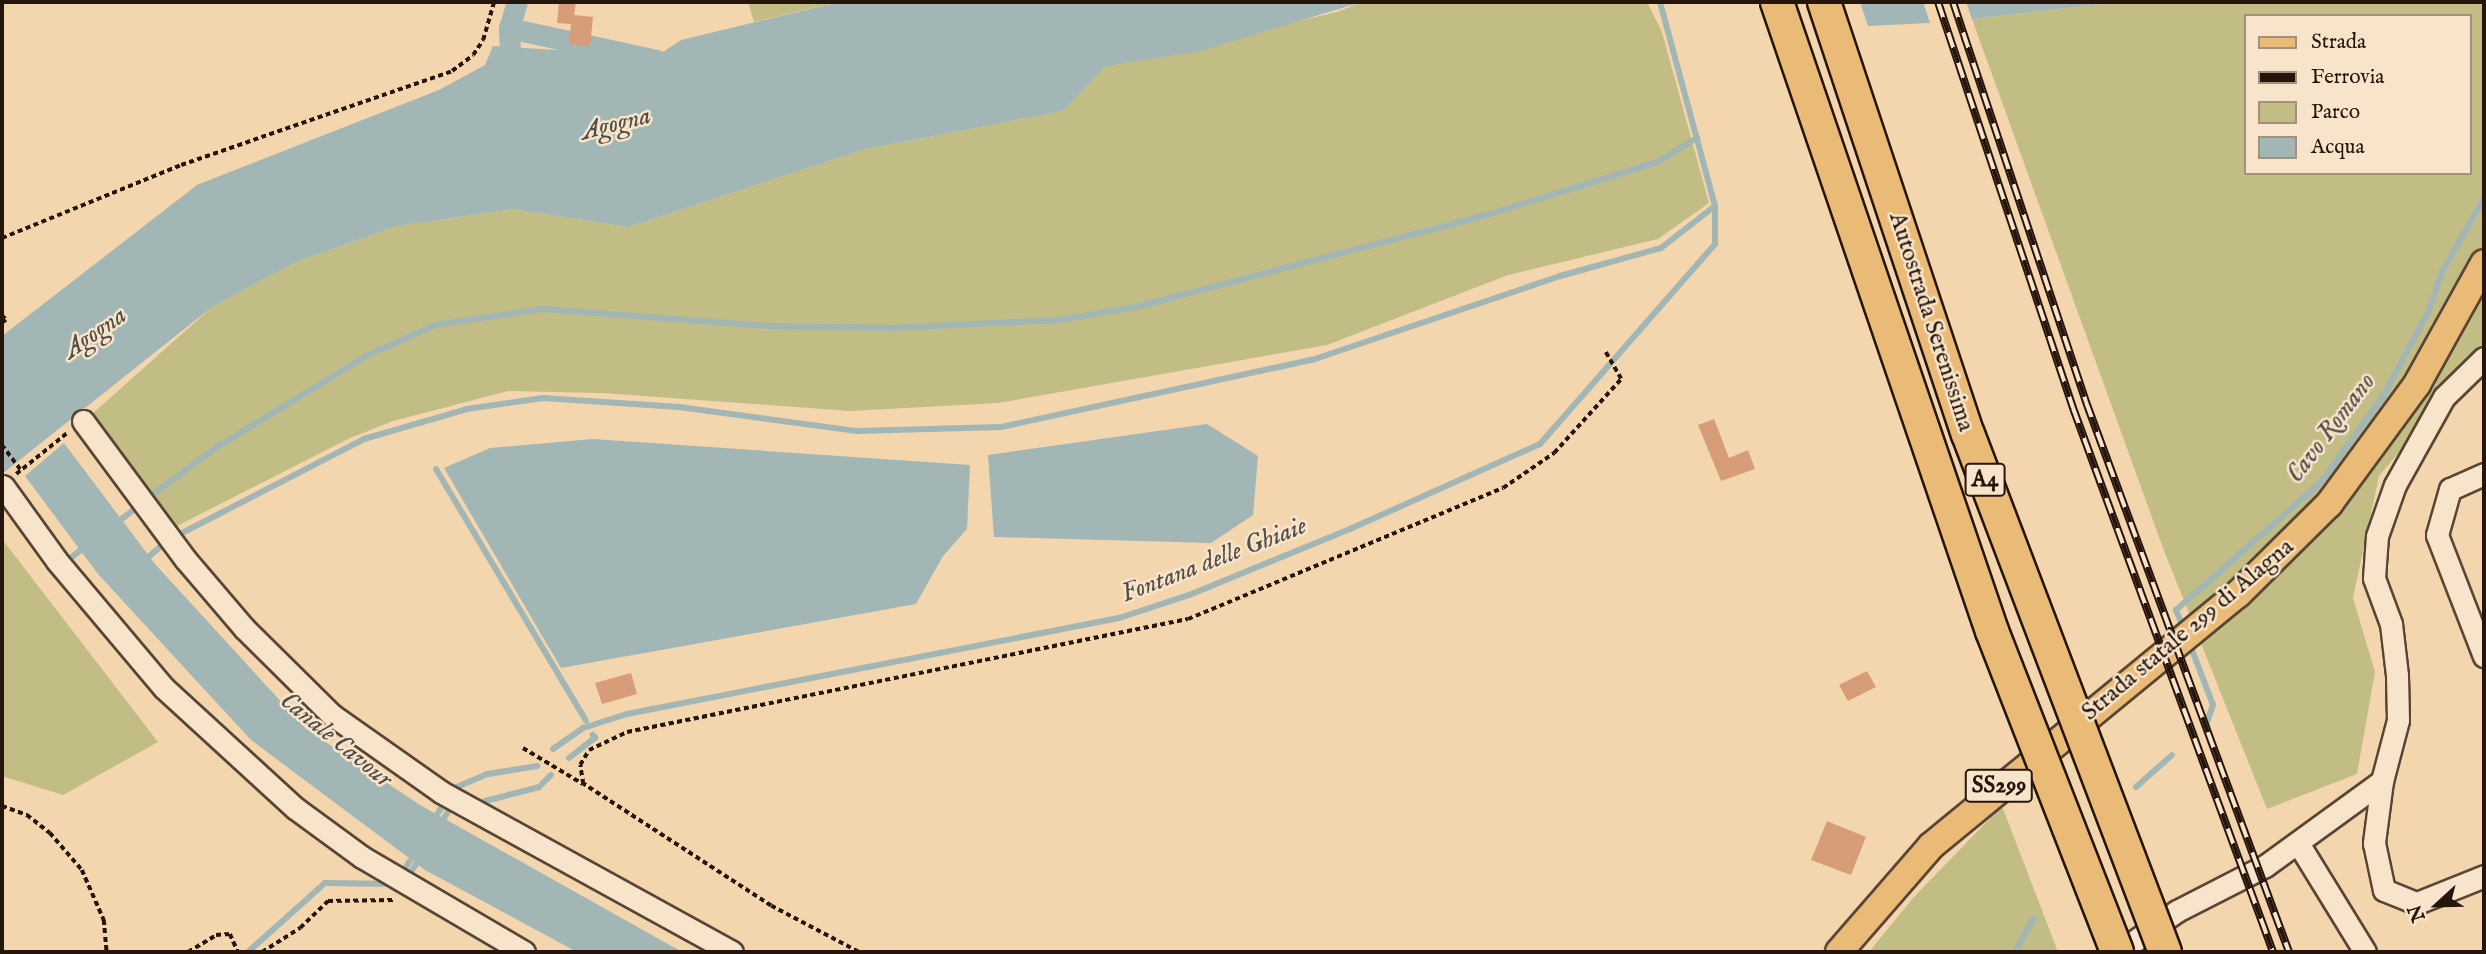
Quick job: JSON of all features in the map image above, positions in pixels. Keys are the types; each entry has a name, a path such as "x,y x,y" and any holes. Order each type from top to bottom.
{"highway":[{"name":"Autostrada Serenissima","path":"1777,2 1974,579 2118,952"},
{"name":"Autostrada Serenissima","path":"1824,2 1968,434 2165,952"}],"main road":[{"name":"Strada statale 299 di Alagna","path":"1839,952 1931,846 1996,788 2187,637 2288,547 2329,503 2417,384 2484,263"}],"street":[{"path":"2484,358 2444,397 2395,485 2377,536 2374,578 2391,624 2398,675 2398,720 2382,781 2374,843 2384,890 2417,903 2484,876"},
{"path":"83,421 186,561 245,629 332,715 442,792 732,952"},
{"path":"2484,474 2450,489 2437,535 2484,656"},
{"path":"3,486 57,561 164,688 295,808 432,900 524,952"},
{"path":"2118,952 2177,911 2265,866 2363,799 2382,781"},
{"path":"2298,843 2362,949"}],"path":[{"path":"2,238 181,165 452,71 473,55 483,40 494,2"},
{"path":"2,315 6,320 2,323"},
{"path":"583,784 580,765 589,750 627,732 1188,620 1503,488 1554,453 1621,379 1606,354"},
{"path":"2,445 21,470 83,421"},
{"path":"523,748 760,899 858,952"},
{"path":"2,806 27,815 50,833 82,870 104,920 107,952"},
{"path":"262,952 300,929 328,901 432,900"},
{"path":"188,952 216,935 230,934 238,952"}],"green space":[{"path":"748,2 838,2 754,22"},
{"path":"1362,2 1647,2 1662,32 1709,203 1658,239 1508,275 1327,345 998,403 850,411 603,393 508,391 393,421 348,439 171,529 90,416 212,307 296,262 397,226 513,209 628,227 866,149 1063,111 1106,66 1337,12"},
{"path":"2118,2 2484,2 2484,352 2379,476 2353,598 2375,672 2357,774 2267,809 2163,548 1972,19"},
{"path":"2,539 158,742 63,795 2,776"},
{"path":"2002,806 2058,952 1869,952 1913,898"}],"water":[{"name":"Agogna","path":"839,2 1362,2 1200,51 1106,66 1063,111 866,149 628,227 513,209 397,226 296,262 212,307 2,474 2,336 197,185 439,90 485,65 493,46 657,56 681,40"},
{"path":"1860,2 1923,2 1930,23 1868,26"},
{"path":"1966,2 2118,2 1972,19"},
{"path":"1207,424 1258,456 1253,515 1211,543 994,537 988,455"},
{"path":"593,439 970,465 967,529 943,556 916,604 561,668 444,468 490,448"},
{"path":"64,443 155,564 306,729 420,805 682,952 577,952 425,870 251,740 98,574 25,476"}],"building":[{"path":"559,2 576,2 574,15 593,17 590,46 569,44 571,24 557,23"},
{"path":"1714,419 1729,458 1748,450 1755,469 1721,481 1698,425"},
{"path":"1867,671 1876,687 1848,701 1839,685"},
{"path":"631,673 637,694 602,704 595,683"},
{"path":"1827,821 1866,837 1851,875 1811,860"}],"waterway":[{"path":"511,76 509,28 517,2"},
{"name":"Fontana delle Ghiaie","path":"553,749 583,728 627,714 1119,618 1189,595 1350,529 1540,444 1715,244 1715,206 1660,2"},
{"path":"509,28 657,60"},
{"path":"152,495 217,447 368,355 435,325 542,309 767,326 892,328 1058,320 1136,307 1484,216 1657,162 1697,138"},
{"name":"Cavo Romano","path":"2184,629 2176,610 2321,482 2383,396 2428,312 2442,272 2484,198"},
{"path":"184,532 364,439 467,409 543,398 679,407 857,431 1001,427 1312,360 1560,276 1661,248 1715,206"},
{"path":"436,469 586,721"},
{"path":"115,524 139,506"},
{"path":"145,560 166,542"},
{"path":"67,561 87,545"},
{"name":"Cavo Romano","path":"2189,642 2213,705 2207,722"},
{"path":"569,758 595,738 593,735"},
{"name":"Cavo Romano","path":"2136,787 2172,755"},
{"name":"Fontana delle Ghiaie","path":"452,789 488,774 537,766"},
{"path":"485,801 539,787 551,775"},
{"name":"Fontana delle Ghiaie","path":"438,813 445,802"},
{"path":"439,826 451,807"},
{"path":"409,875 419,859"},
{"name":"Fontana delle Ghiaie","path":"403,872 409,862"},
{"name":"Fontana delle Ghiaie","path":"248,952 325,883 394,884"},
{"name":"Cavo Romano","path":"2015,952 2033,919"}],"railway":[{"path":"1938,2 2073,408 2273,952"},
{"path":"1953,2 2086,402 2289,952"}],"water label":[{"name":"Canale Cavour","path":"336,740"}]}
